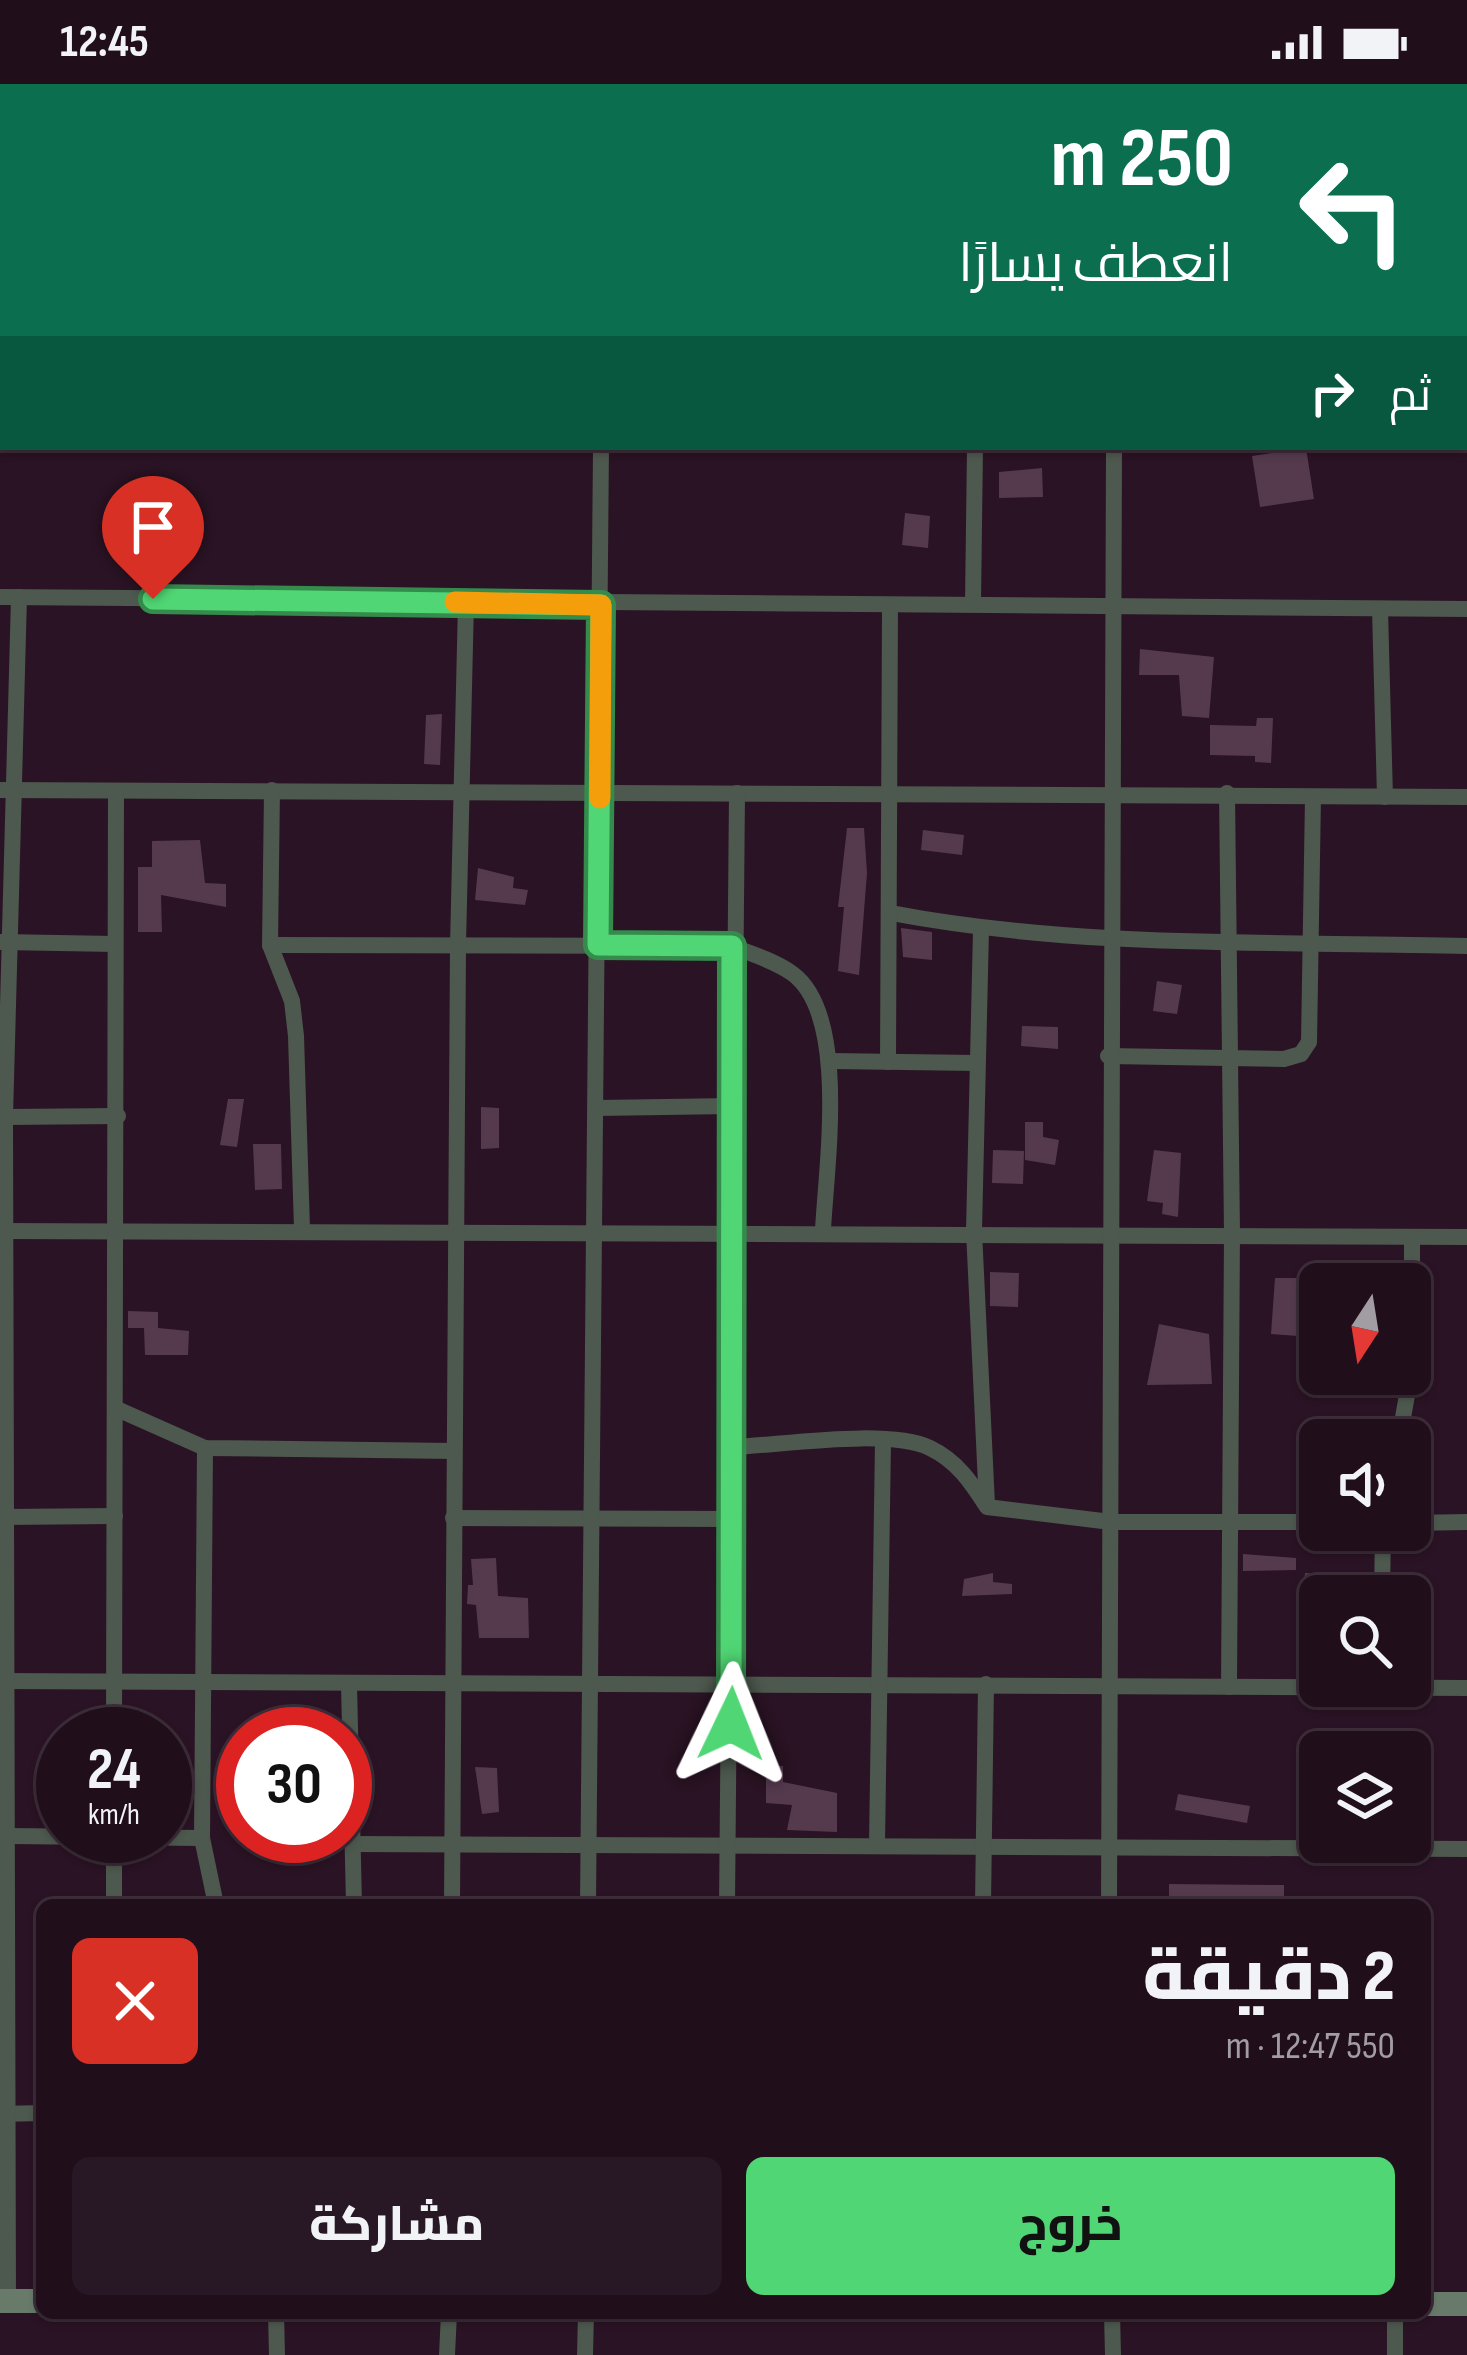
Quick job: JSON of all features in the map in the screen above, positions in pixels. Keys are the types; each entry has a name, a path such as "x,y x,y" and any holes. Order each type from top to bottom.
{"main road":[{"path":"4,2301 36,2301"},
{"path":"1431,2304 1467,2304"}],"street":[{"path":"587,1899 601,450"},
{"path":"973,603 975,450"},
{"path":"1109,1899 1108,1056 1114,450"},
{"path":"4,2301 2,2114 8,1836 3,1230 9,597 1467,609"},
{"path":"452,1899 458,945 466,602"},
{"path":"889,1062 894,793 890,605"},
{"path":"1380,610 1384,797"},
{"path":"7,790 1467,797"},
{"path":"113,1707 116,790"},
{"path":"272,790 270,945 292,1001 296,1036 302,1229"},
{"path":"727,1899 734,1519 736,794"},
{"path":"1227,794 1232,1234 1228,1687"},
{"path":"1108,1056 1301,1054 1309,1042 1313,797"},
{"path":"891,913 981,930 1109,940 1467,946"},
{"path":"981,930 974,1231 987,1507"},
{"path":"5,942 115,944"},
{"path":"270,945 732,946 796,975 809,994 830,1061 823,1230"},
{"path":"830,1061 976,1063"},
{"path":"597,1108 732,1106"},
{"path":"5,1117 118,1116"},
{"path":"3,1230 823,1230 1467,1237"},
{"path":"1403,1419 1412,1367 1412,1237"},
{"path":"117,1409 205,1448 454,1451"},
{"path":"734,1447 883,1441 925,1444 963,1469 987,1507"},
{"path":"877,1844 883,1684 883,1441"},
{"path":"205,1448 202,1838 216,1899"},
{"path":"987,1507 1111,1522 1299,1522"},
{"path":"5,1517 116,1516"},
{"path":"453,1517 734,1519"},
{"path":"1431,1522 1467,1522"},
{"path":"4,1682 1299,1687"},
{"path":"349,1684 349,1707"},
{"path":"983,1899 986,1684"},
{"path":"1431,1688 1467,1688"},
{"path":"8,1836 36,1836"},
{"path":"192,1838 202,1838"},
{"path":"372,1844 588,1841 726,1846 1467,1849"},
{"path":"114,1863 114,1899"},
{"path":"353,1863 354,1899"},
{"path":"2,2114 36,2113"},
{"path":"276,2319 277,2355"},
{"path":"447,2355 449,2319"},
{"path":"585,2355 586,2319"},
{"path":"1112,2319 1113,2355"},
{"path":"1395,2319 1395,2355"}],"building":[{"path":"1306,450 1314,499 1260,507 1252,456"},
{"path":"1042,468 1043,497 999,498 999,472"},
{"path":"905,513 930,516 928,548 902,545"},
{"path":"1140,649 1214,657 1209,718 1182,716 1179,675 1139,675"},
{"path":"442,714 440,765 424,764 426,715"},
{"path":"1257,718 1273,718 1271,763 1255,762 1255,756 1210,755 1210,725 1256,726"},
{"path":"847,828 864,828 867,873 859,975 838,971 844,907 838,907"},
{"path":"923,830 964,835 962,855 921,850"},
{"path":"200,840 205,883 226,884 226,907 161,895 162,932 138,932 138,867 152,867 152,841"},
{"path":"478,868 514,877 513,888 528,890 525,905 475,900"},
{"path":"901,928 932,932 932,960 903,957"},
{"path":"1157,981 1182,985 1177,1014 1153,1011"},
{"path":"1022,1026 1058,1027 1058,1049 1021,1046"},
{"path":"228,1099 244,1099 237,1147 220,1145"},
{"path":"481,1107 499,1108 499,1148 481,1149"},
{"path":"1025,1122 1043,1122 1043,1137 1059,1140 1055,1165 1025,1160"},
{"path":"253,1144 281,1144 282,1189 255,1190"},
{"path":"993,1150 1024,1151 1023,1184 992,1183"},
{"path":"1154,1150 1181,1153 1178,1217 1162,1214 1163,1203 1147,1201"},
{"path":"990,1272 1019,1273 1018,1307 990,1306"},
{"path":"1275,1278 1299,1278 1299,1336 1271,1334"},
{"path":"128,1311 158,1312 158,1328 189,1331 188,1355 145,1355 144,1328 128,1328"},
{"path":"1159,1324 1209,1334 1212,1384 1147,1385"},
{"path":"1243,1554 1296,1558 1296,1570 1243,1571"},
{"path":"496,1558 498,1596 528,1598 529,1638 479,1638 476,1605 467,1604 468,1585 473,1585 471,1559"},
{"path":"993,1573 993,1582 1012,1584 1012,1594 962,1596 964,1579"},
{"path":"766,1766 783,1766 783,1782 837,1793 837,1832 787,1830 792,1805 766,1803"},
{"path":"475,1767 497,1768 499,1812 482,1814"},
{"path":"1178,1794 1250,1806 1247,1823 1175,1810"},
{"path":"1169,1884 1284,1885 1284,1899 1169,1899"}],"slow traffic":[{"path":"455,602 601,605 600,798"}],"route":[{"path":"153,599 601,605 598,945 732,946 731,1724"}]}
